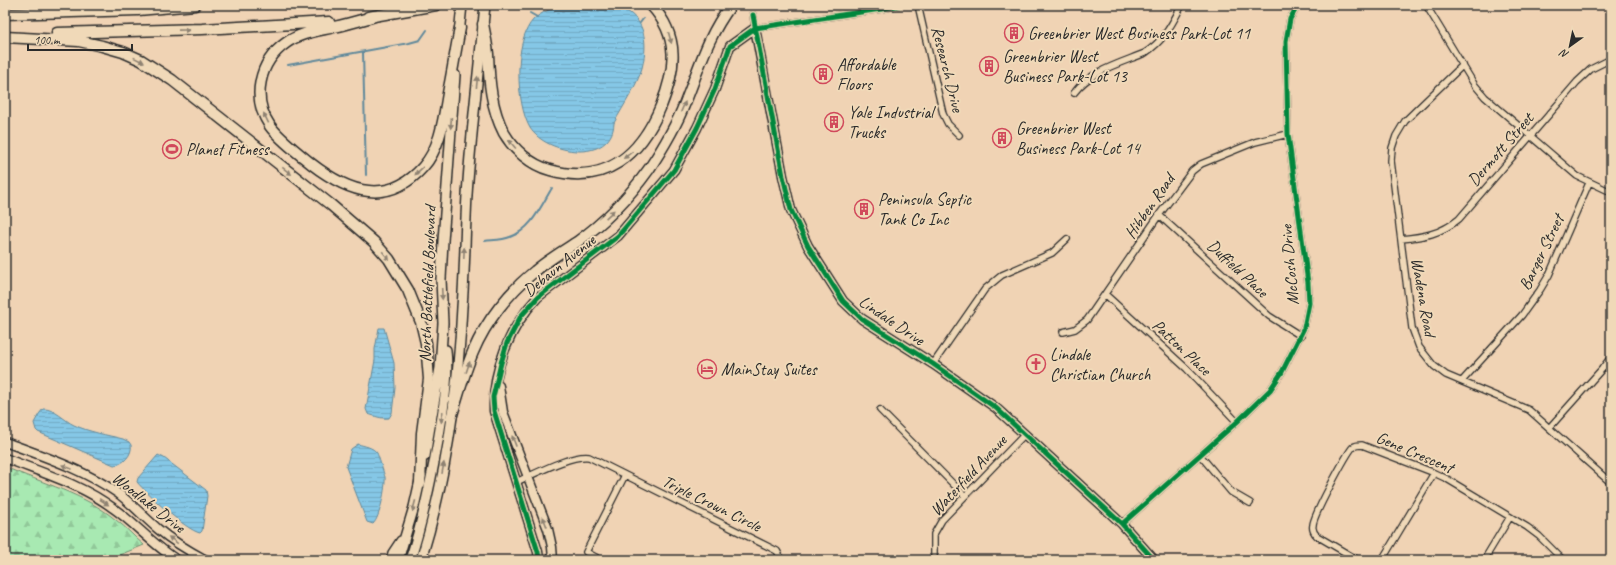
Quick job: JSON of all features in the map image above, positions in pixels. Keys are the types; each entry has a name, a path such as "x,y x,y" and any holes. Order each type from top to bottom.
{"highway":[{"path":"5,14 138,10 195,5"},
{"path":"5,36 325,23 436,5"},
{"path":"483,24 488,54 488,72 492,98 499,121 507,137 518,150 536,165 558,172 580,174 610,167 634,151 650,130 664,98 671,78 674,58 673,49 668,29 651,5"},
{"path":"451,418 473,352 485,330 514,290 535,271 588,233 616,208 639,182 658,156 685,104 714,30 732,5"},
{"path":"375,16 335,27 308,32 287,42 278,49 266,65 262,73 259,89 260,103 265,117 270,126 285,141 308,161 332,178 353,189 364,191 386,190 403,183 418,172 430,158 442,127 460,28"},
{"path":"5,36 79,41 102,46 141,60 178,85 347,218 374,242 389,259 408,290 421,322 426,342 429,379 422,432 420,484"}],"main road":[{"name":"North Battlefield Boulevard","path":"398,560 420,484 440,368 443,323 441,279 443,241 462,5"},
{"name":"North Battlefield Boulevard","path":"421,560 437,505 451,418 461,328 468,180 485,5"},
{"path":"410,560 431,482 443,409 447,361 443,323"},
{"path":"391,560 393,554 407,532"}],"street":[{"path":"755,28 900,5"},
{"name":"Research Drive","path":"918,5 943,114 948,124 959,135"},
{"path":"1074,93 1079,86 1092,76 1145,53 1153,48 1166,34 1182,5"},
{"name":"McCosh Drive","path":"1122,524 1200,455 1270,390 1282,372 1300,336 1309,303 1308,283 1288,134 1286,40 1290,19 1298,5"},
{"path":"1426,5 1482,94 1577,176 1589,183 1611,192"},
{"name":"Lindale Drive","path":"752,15 782,176 789,204 808,246 830,283 849,308 862,319 975,392 1025,434 1122,524 1154,560"},
{"name":"Debaun Avenue","path":"539,560 538,552 494,411 493,397 498,373 512,332 521,316 538,297 618,236 674,170 698,128 715,89 730,46 755,28"},
{"name":"Dermott Street","path":"1401,239 1431,235 1452,224 1464,213 1581,77 1591,69 1611,59"},
{"name":"Wadena Road","path":"1463,65 1405,121 1396,136 1392,148 1392,161 1412,328 1419,347 1434,366 1446,375 1529,410 1550,427 1611,483"},
{"name":"Hibben Road","path":"1062,332 1075,329 1087,320 1106,295 1186,177 1201,164 1255,142 1288,134"},
{"name":"Barger Street","path":"1462,381 1522,315 1540,290 1551,270 1589,183"},
{"name":"Duffield Place","path":"1159,215 1270,316 1300,336"},
{"path":"933,364 985,290 1002,275 1052,253 1067,239"},
{"name":"Patton Place","path":"1106,295 1187,369 1236,422"},
{"path":"1550,427 1611,357"},
{"name":"Debaun Avenue","path":"498,373 501,405 548,529 553,560"},
{"path":"880,410 965,496"},
{"name":"Waterfield Avenue","path":"934,560 933,544 935,531 942,520 1025,434"},
{"name":"Woodlake Drive","path":"5,442 74,470 108,487 129,502 176,543 206,560"},
{"name":"Gene Crescent","path":"1358,560 1317,536 1312,526 1314,519 1332,484 1351,450 1357,445 1366,446 1434,473 1510,517 1539,536 1563,560"},
{"path":"1200,455 1231,492 1250,503"},
{"name":"Triple Crown Circle","path":"516,482 570,459 581,456 589,457 777,551 782,560"},
{"name":"Woodlake Drive","path":"5,458 69,483 92,494 113,508 151,542 177,560"},
{"path":"1382,560 1434,473"},
{"path":"601,560 586,552 625,475"},
{"path":"1484,560 1510,517"}],"green space":[{"path":"5,467 91,503 120,523 144,545 107,560 5,560"}],"water":[{"path":"608,4 624,9 638,22 642,29 644,38 644,58 637,82 614,123 611,136 602,145 591,150 578,151 564,149 550,144 538,137 530,128 525,117 522,104 519,72 520,56 527,29 534,19 561,5"},
{"path":"379,328 384,328 394,363 395,388 392,413 389,418 381,418 368,414 366,409"},
{"path":"43,409 47,409 80,427 129,442 131,448 129,455 121,463 114,465 38,432 34,423"},
{"path":"358,444 371,448 377,453 385,477 382,502 376,521 373,524 367,522 346,467 351,449"},
{"path":"158,455 206,490 207,496 202,531 200,533 177,519 149,495 137,482 138,478"}],"waterway":[{"path":"530,13 537,17"},
{"path":"640,23 643,19"},
{"path":"288,65 409,43 420,40 427,30"},
{"path":"363,52 366,175"},
{"path":"485,241 507,238 518,233 530,223 552,188"}],"cycle path":[{"path":"539,560 538,552 494,411 493,397 501,363 507,343 521,316 538,297 618,236 674,170 697,128 715,89 730,46 755,28 900,5"},
{"path":"1122,524 1237,422 1270,390 1282,372 1304,328 1309,303 1308,283 1288,134 1286,41 1290,19 1298,5"},
{"path":"753,15 783,176 791,210 808,246 843,301 862,319 933,364 996,408 1122,524 1154,560"}],"place":[{"name":"Greenbrier West Business Park-Lot 11","path":"1014,33"},
{"name":"Greenbrier West Business Park-Lot 13","path":"989,66"},
{"name":"Affordable Floors","path":"823,74"},
{"name":"Yale Industrial Trucks","path":"834,122"},
{"name":"Greenbrier West Business Park-Lot 14","path":"1002,138"},
{"name":"Planet Fitness","path":"172,149"},
{"name":"Peninsula Septic Tank Co Inc","path":"864,209"},
{"name":"Lindale Christian Church","path":"1036,364"},
{"name":"MainStay Suites","path":"707,369"}]}
